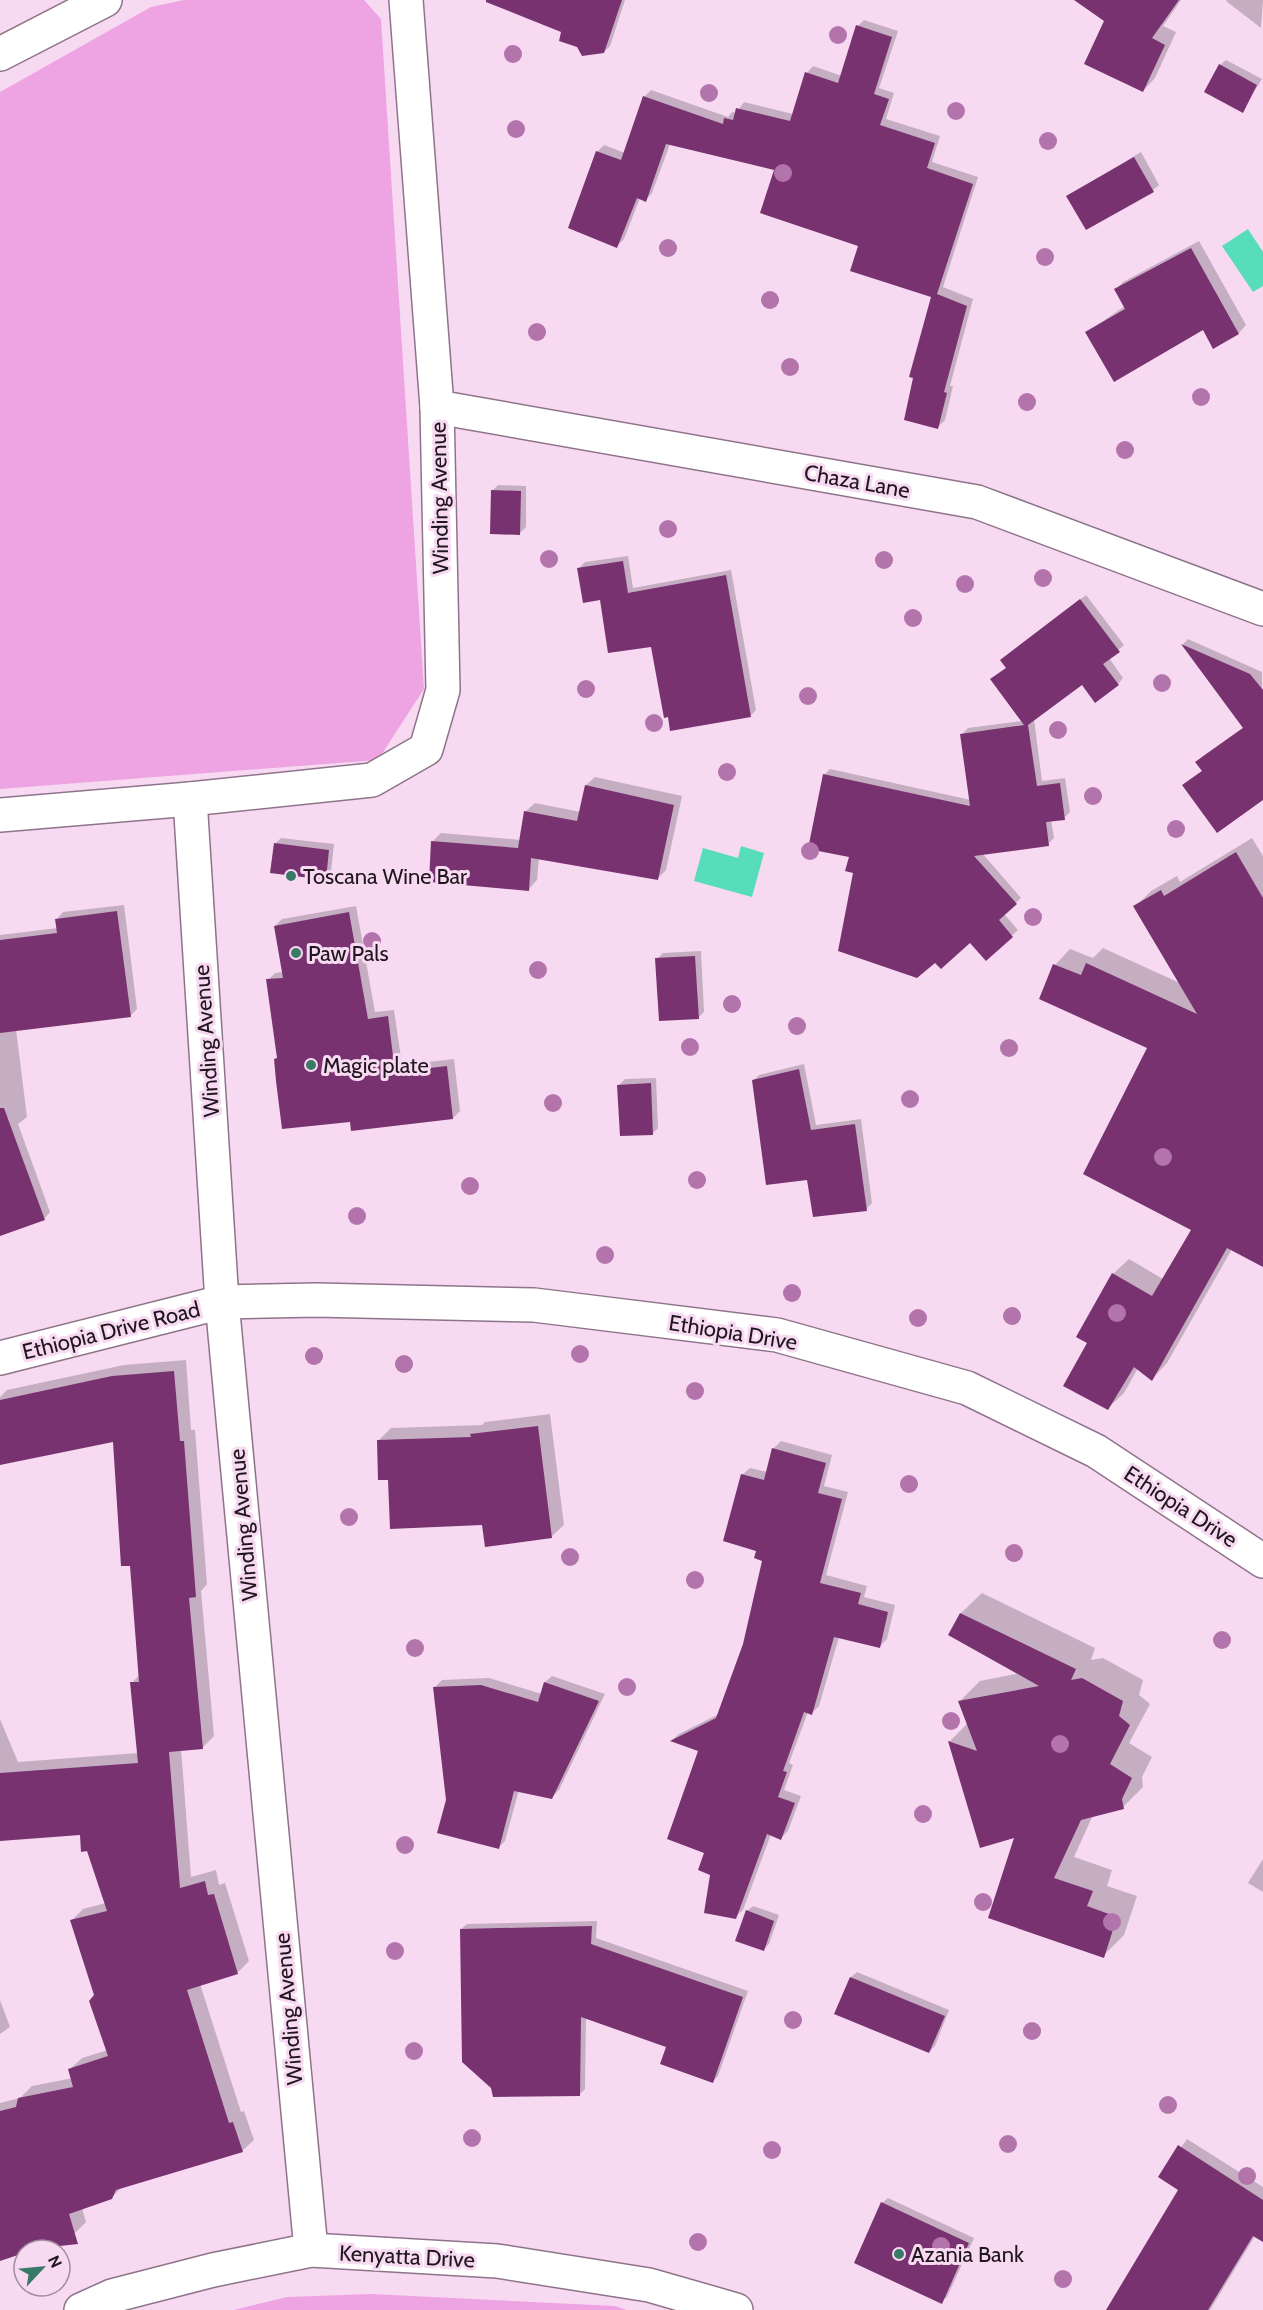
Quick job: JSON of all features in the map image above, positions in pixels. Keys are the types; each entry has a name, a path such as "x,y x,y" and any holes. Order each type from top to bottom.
{"street":[{"path":"0,54 105,0"},
{"name":"Winding Avenue","path":"0,815 190,799 372,780 426,749 443,690 437,407 406,0"},
{"name":"Chaza Lane","path":"437,407 977,502 1263,609"},
{"name":"Winding Avenue","path":"190,799 222,1302 311,2250"},
{"name":"Ethiopia Drive","path":"222,1302 317,1300 534,1305 777,1335 967,1388 1096,1451 1263,1561"},
{"name":"Ethiopia Drive Road","path":"0,1358 222,1302"},
{"name":"Kenyatta Drive","path":"81,2310 111,2296 213,2270 311,2250 497,2260 649,2285 736,2310"}],"shaded area":[{"path":"184,0 364,0 381,19 424,689 378,760 0,789 0,92 151,7"},
{"path":"1248,229 1263,252 1263,286 1253,292 1222,246"},
{"path":"741,846 764,853 752,897 694,881 703,848 738,858"},
{"path":"371,2294 615,2306 627,2310 234,2310 287,2297"}],"building":[{"path":"486,0 622,0 604,53 582,56 577,47 559,41 561,32 486,2"},
{"path":"1074,0 1179,0 1152,38 1165,45 1143,92 1084,64 1104,21"},
{"path":"856,25 892,37 874,94 889,99 880,125 935,143 927,168 973,184 937,294 967,306 944,392 947,393 938,429 904,420 913,378 909,377 931,297 850,271 858,246 760,213 774,170 666,144 646,202 637,198 617,248 568,228 596,151 621,160 643,96 723,124 724,118 733,120 736,108 790,121 805,72 838,83"},
{"path":"1219,64 1257,85 1243,113 1204,92"},
{"path":"1134,157 1154,192 1086,230 1066,196"},
{"path":"1191,248 1239,334 1213,349 1203,330 1114,382 1085,332 1125,309 1114,289"},
{"path":"491,490 521,491 520,535 490,534"},
{"path":"623,561 628,593 726,575 751,717 670,731 668,717 664,718 651,647 608,653 600,600 583,603 577,568"},
{"path":"1080,599 1120,652 1103,664 1119,685 1095,703 1082,685 1028,725 1037,786 1060,783 1065,820 1046,822 1049,846 974,856 1017,904 999,920 1013,937 986,961 970,943 941,969 935,963 917,978 838,951 853,873 845,871 849,857 808,849 823,774 970,806 960,734 1024,725 990,679 1006,668 1000,660"},
{"path":"1181,644 1250,674 1263,690 1263,800 1217,833 1182,785 1202,771 1195,762 1243,728"},
{"path":"585,785 674,805 658,880 531,858 529,891 429,882 431,841 518,848 524,811 577,821"},
{"path":"274,843 329,850 326,880 270,873"},
{"path":"1236,852 1263,898 1263,1267 1227,1248 1152,1381 1134,1367 1108,1410 1063,1386 1087,1343 1076,1337 1112,1273 1152,1296 1191,1230 1083,1174 1147,1048 1039,999 1053,964 1081,975 1086,963 1197,1014 1133,906 1161,890 1164,896"},
{"path":"117,911 131,1017 0,1033 0,940 57,933 55,919"},
{"path":"349,912 368,1019 388,1016 395,1072 447,1066 453,1119 351,1131 350,1122 282,1129 274,1059 277,1058 266,979 283,978 274,926"},
{"path":"695,956 699,1019 659,1021 655,958"},
{"path":"799,1069 811,1130 855,1124 867,1211 813,1217 807,1180 766,1185 752,1080"},
{"path":"651,1083 653,1135 620,1136 617,1085"},
{"path":"0,1108 4,1108 45,1220 0,1236"},
{"path":"174,1371 180,1441 184,1441 196,1597 189,1598 203,1749 169,1752 180,1888 205,1881 208,1895 214,1894 238,1974 187,1990 229,2123 233,2122 243,2152 116,2190 112,2199 69,2214 78,2244 72,2245 72,2238 12,2238 12,2257 0,2261 0,2111 16,2107 18,2098 73,2087 68,2069 108,2056 89,2001 94,1995 70,1920 107,1911 87,1851 81,1852 80,1835 0,1841 0,1773 138,1763 130,1682 139,1682 130,1566 121,1566 113,1442 0,1465 0,1400 112,1376"},
{"path":"538,1426 552,1538 485,1547 482,1525 390,1529 388,1480 378,1480 377,1440 471,1437 470,1434"},
{"path":"772,1448 826,1463 818,1493 842,1499 820,1583 861,1593 858,1604 888,1612 880,1648 834,1637 812,1715 804,1712 783,1771 787,1772 778,1797 795,1803 781,1840 767,1834 736,1919 704,1913 710,1875 698,1870 704,1853 667,1839 698,1751 670,1741 716,1718 743,1644 762,1561 754,1558 756,1551 723,1541 741,1474 764,1480"},
{"path":"960,1613 1076,1669 1071,1680 1082,1678 1123,1701 1119,1716 1130,1725 1110,1764 1132,1778 1122,1799 1124,1809 1081,1820 1054,1878 1093,1891 1087,1906 1117,1917 1104,1958 988,1918 1014,1838 980,1848 948,1741 977,1751 958,1701 1039,1686 948,1635"},
{"path":"544,1682 599,1701 552,1799 514,1791 499,1849 437,1833 446,1800 433,1687 481,1685 538,1702"},
{"path":"746,1910 774,1921 764,1951 735,1941"},
{"path":"592,1926 591,1944 743,1997 713,2083 660,2064 666,2047 581,2017 580,2096 493,2097 491,2088 462,2062 460,1929"},
{"path":"850,1977 945,2016 929,2053 834,2014"},
{"path":"1178,2145 1263,2200 1263,2242 1253,2236 1208,2310 1106,2310 1178,2190 1158,2177"},
{"path":"881,2202 969,2243 942,2304 854,2263"}],"place":[{"name":"Toscana Wine Bar","path":"291,876"},
{"name":"Paw Pals","path":"296,953"},
{"name":"Magic plate","path":"311,1065"},
{"name":"Azania Bank","path":"899,2254"}]}
